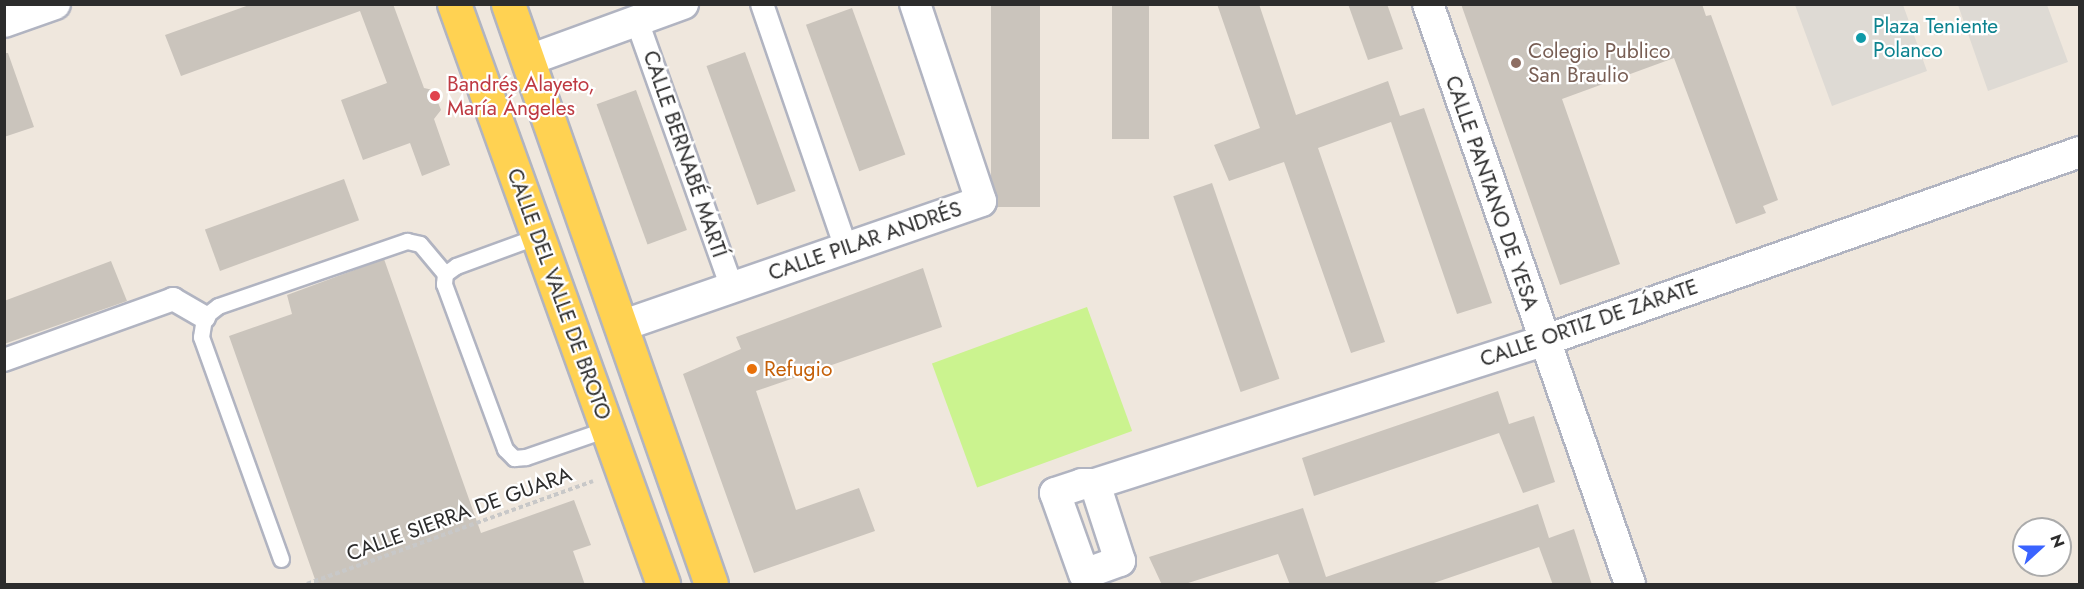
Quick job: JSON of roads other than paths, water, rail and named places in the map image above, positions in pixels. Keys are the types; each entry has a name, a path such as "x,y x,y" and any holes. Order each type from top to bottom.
{"main road":[{"name":"CALLE DEL VALLE DE BROTO","path":"454,4 663,585"},
{"path":"508,4 711,585"}],"street":[{"path":"4,22 55,4"},
{"path":"529,60 683,4"},
{"path":"762,4 846,248"},
{"name":"CALLE PILAR ANDRÉS","path":"621,326 981,201 915,4"},
{"name":"CALLE PANTANO DE YESA","path":"1428,4 1543,341 1630,585"},
{"name":"CALLE BERNABÉ MARTÍ","path":"638,21 732,288"},
{"name":"CALLE ORTIZ DE ZÁRATE","path":"1095,484 1543,341 2079,152"},
{"path":"4,360 173,299 204,317"}],"lane":[{"path":"445,274 538,236"},
{"path":"281,559 201,338 204,317 218,306 407,241 420,244 445,274 444,284 505,449 514,458 525,458 607,429"}],"place":[{"name":"Plaza Teniente Polanco","path":"1861,38"},
{"name":"Colegio Publico San Braulio","path":"1516,63"},
{"name":"Bandrés Alayeto, María Ángeles","path":"435,96"},
{"name":"Refugio","path":"752,369"}]}
